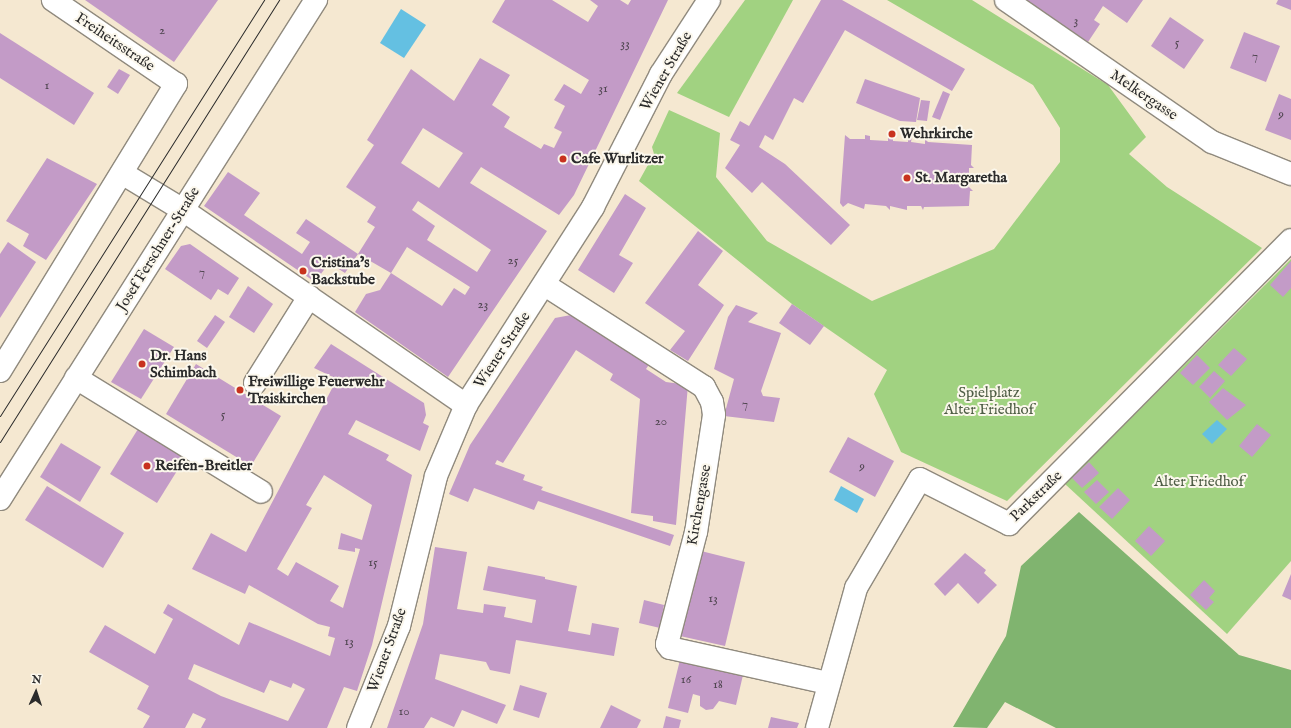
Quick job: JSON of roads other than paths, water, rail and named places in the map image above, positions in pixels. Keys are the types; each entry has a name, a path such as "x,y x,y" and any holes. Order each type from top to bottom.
{"street":[{"name":"Freiheitsstraße","path":"53,0 176,84 122,173"},
{"name":"Josef Ferschner-Straße","path":"0,499 316,0"},
{"name":"Wiener Straße","path":"358,728 399,626 436,476 466,405 594,207 661,74 709,0"},
{"name":"Melkergasse","path":"1006,0 1212,142 1291,174"},
{"path":"0,371 122,173 183,210 466,405"},
{"name":"Parkstraße","path":"817,728 828,683 856,588 920,479 1009,524 1291,240"},
{"name":"Kirchengasse","path":"545,285 704,387 712,402 714,415 696,532 667,644 670,648 828,683"},
{"path":"256,383 309,297"},
{"path":"76,378 261,492"}],"water":[{"path":"401,9 426,25 404,58 380,43"},
{"path":"1217,420 1227,429 1212,444 1202,434"},
{"path":"841,486 864,499 857,513 834,500"}],"tram line":[{"path":"0,416 264,0"},
{"path":"0,442 279,0"}],"place":[{"name":"Wehrkirche","path":"892,134"},
{"name":"Cafe Wurlitzer","path":"563,159"},
{"name":"St. Margaretha","path":"907,178"},
{"name":"Cristina’s Backstube","path":"303,271"},
{"name":"Dr. Hans Schimbach","path":"142,364"},
{"name":"Freiwillige Feuerwehr Traiskirchen","path":"240,390"},
{"name":"Reifen-Breitler","path":"147,466"}],"park label":[{"name":"Spielplatz Alter Friedhof","path":"989,400"},
{"name":"Alter Friedhof","path":"1199,482"}]}
